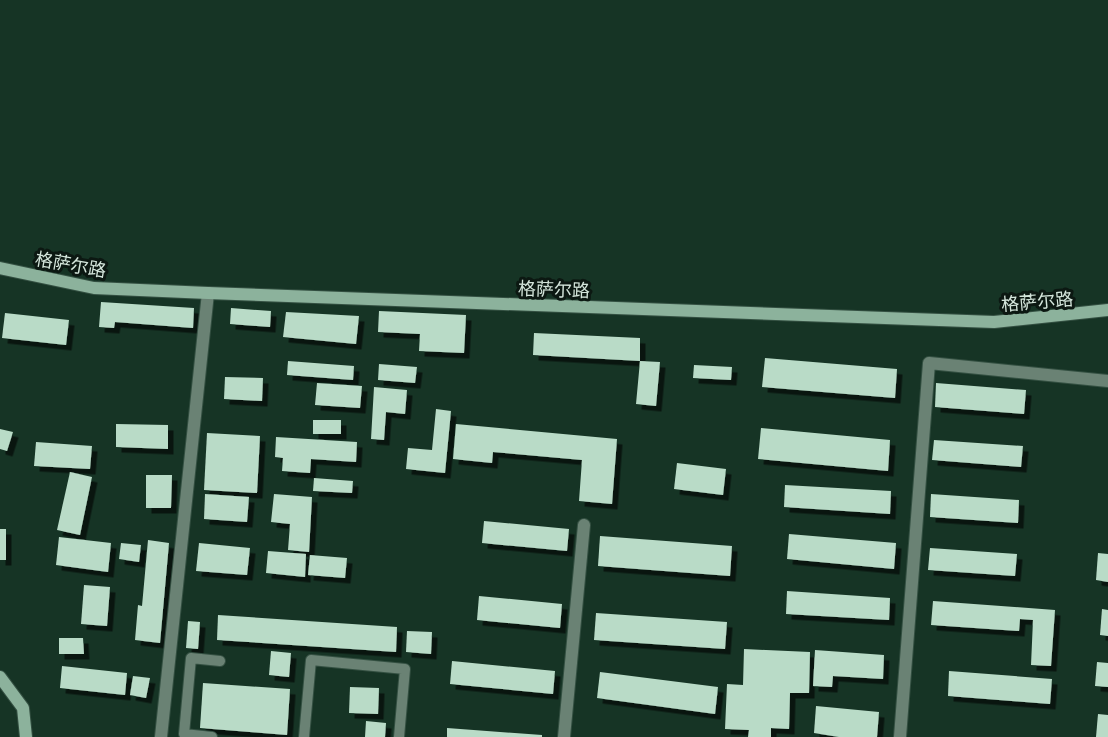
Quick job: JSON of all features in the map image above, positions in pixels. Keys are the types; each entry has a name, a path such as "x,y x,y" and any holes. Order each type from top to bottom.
{"street":[{"name":"格萨尔路","path":"0,268 94,288 208,293 994,322 1108,310"},
{"path":"161,737 208,293"},
{"path":"900,737 929,363 1108,381"},
{"path":"564,737 584,525"},
{"path":"0,677 23,708 26,737"}],"lane":[{"path":"212,737 184,736 191,658 220,661"},
{"path":"304,737 311,660 405,669 399,737"}],"building":[{"path":"101,302 194,308 193,328 115,322 114,328 99,327"},
{"path":"231,308 271,311 270,327 230,324"},
{"path":"379,311 466,315 464,353 419,351 420,334 378,332"},
{"path":"286,312 359,316 356,344 283,337"},
{"path":"5,313 69,320 66,345 2,338"},
{"path":"534,333 640,338 640,361 533,355"},
{"path":"765,358 897,369 895,398 762,387"},
{"path":"288,361 354,366 353,380 287,375"},
{"path":"640,361 660,362 656,406 636,404"},
{"path":"379,364 417,367 415,383 378,380"},
{"path":"694,365 732,367 731,380 693,378"},
{"path":"225,377 263,378 262,401 224,399"},
{"path":"317,383 362,386 360,408 315,405"},
{"path":"936,383 1026,390 1024,414 935,407"},
{"path":"374,387 407,390 405,414 386,412 384,440 371,439"},
{"path":"436,409 451,411 445,473 406,469 408,448 432,450"},
{"path":"313,420 341,420 341,434 313,434"},
{"path":"116,424 168,425 168,449 116,447"},
{"path":"456,424 617,439 612,504 579,501 582,460 493,452 492,463 453,459"},
{"path":"761,428 890,440 888,471 758,459"},
{"path":"0,429 13,432 7,451 0,449"},
{"path":"207,433 260,436 257,493 204,490"},
{"path":"276,437 357,442 356,462 311,459 310,473 282,471 283,458 275,457"},
{"path":"934,440 1023,446 1021,467 932,460"},
{"path":"36,442 92,446 90,469 34,466"},
{"path":"677,463 726,469 723,495 674,489"},
{"path":"70,472 92,477 80,535 57,530"},
{"path":"146,475 172,475 171,508 146,508"},
{"path":"314,478 353,481 352,493 313,491"},
{"path":"785,485 891,491 890,514 784,507"},
{"path":"205,494 249,497 247,522 204,519"},
{"path":"274,494 312,497 309,552 288,550 290,524 271,522"},
{"path":"931,494 1019,500 1018,523 930,517"},
{"path":"484,521 569,529 567,551 482,543"},
{"path":"0,529 6,529 6,560 0,560"},
{"path":"789,534 896,543 894,569 787,559"},
{"path":"600,536 732,546 730,576 598,566"},
{"path":"59,537 111,543 108,572 56,565"},
{"path":"148,540 169,543 160,643 135,640 138,605 142,606"},
{"path":"121,543 141,545 139,562 119,559"},
{"path":"199,543 250,548 247,575 196,571"},
{"path":"930,548 1017,554 1015,576 928,570"},
{"path":"268,551 306,554 305,577 266,573"},
{"path":"1098,553 1108,554 1108,582 1096,580"},
{"path":"310,555 347,558 345,578 308,575"},
{"path":"84,585 110,587 107,626 81,624"},
{"path":"787,591 890,598 889,620 786,614"},
{"path":"479,596 562,604 560,628 477,620"},
{"path":"933,601 1055,610 1051,666 1031,665 1033,620 1020,619 1019,631 931,625"},
{"path":"1102,609 1108,610 1108,636 1100,635"},
{"path":"596,613 727,622 725,649 594,640"},
{"path":"218,615 397,627 396,652 217,640"},
{"path":"188,621 200,622 198,649 186,648"},
{"path":"407,631 432,632 431,654 406,652"},
{"path":"59,638 83,638 84,654 59,654"},
{"path":"744,649 810,652 809,693 790,693 789,729 771,728 771,737 748,737 749,730 725,729 727,684 743,685"},
{"path":"815,650 884,655 883,679 833,676 832,687 813,686"},
{"path":"271,651 291,653 289,677 269,675"},
{"path":"452,661 555,671 553,694 450,684"},
{"path":"1097,662 1108,663 1108,687 1095,686"},
{"path":"62,666 127,673 125,695 60,688"},
{"path":"949,671 1052,679 1050,704 948,696"},
{"path":"600,672 718,687 715,714 597,698"},
{"path":"133,676 150,678 146,698 130,695"},
{"path":"203,683 290,689 287,735 200,728"},
{"path":"350,687 379,688 378,714 349,713"},
{"path":"816,706 879,712 877,737 839,737 814,733"},
{"path":"1098,714 1108,715 1108,737 1096,737"},
{"path":"366,721 386,723 385,737 365,737"},
{"path":"447,728 542,735 542,737 447,737"}]}
